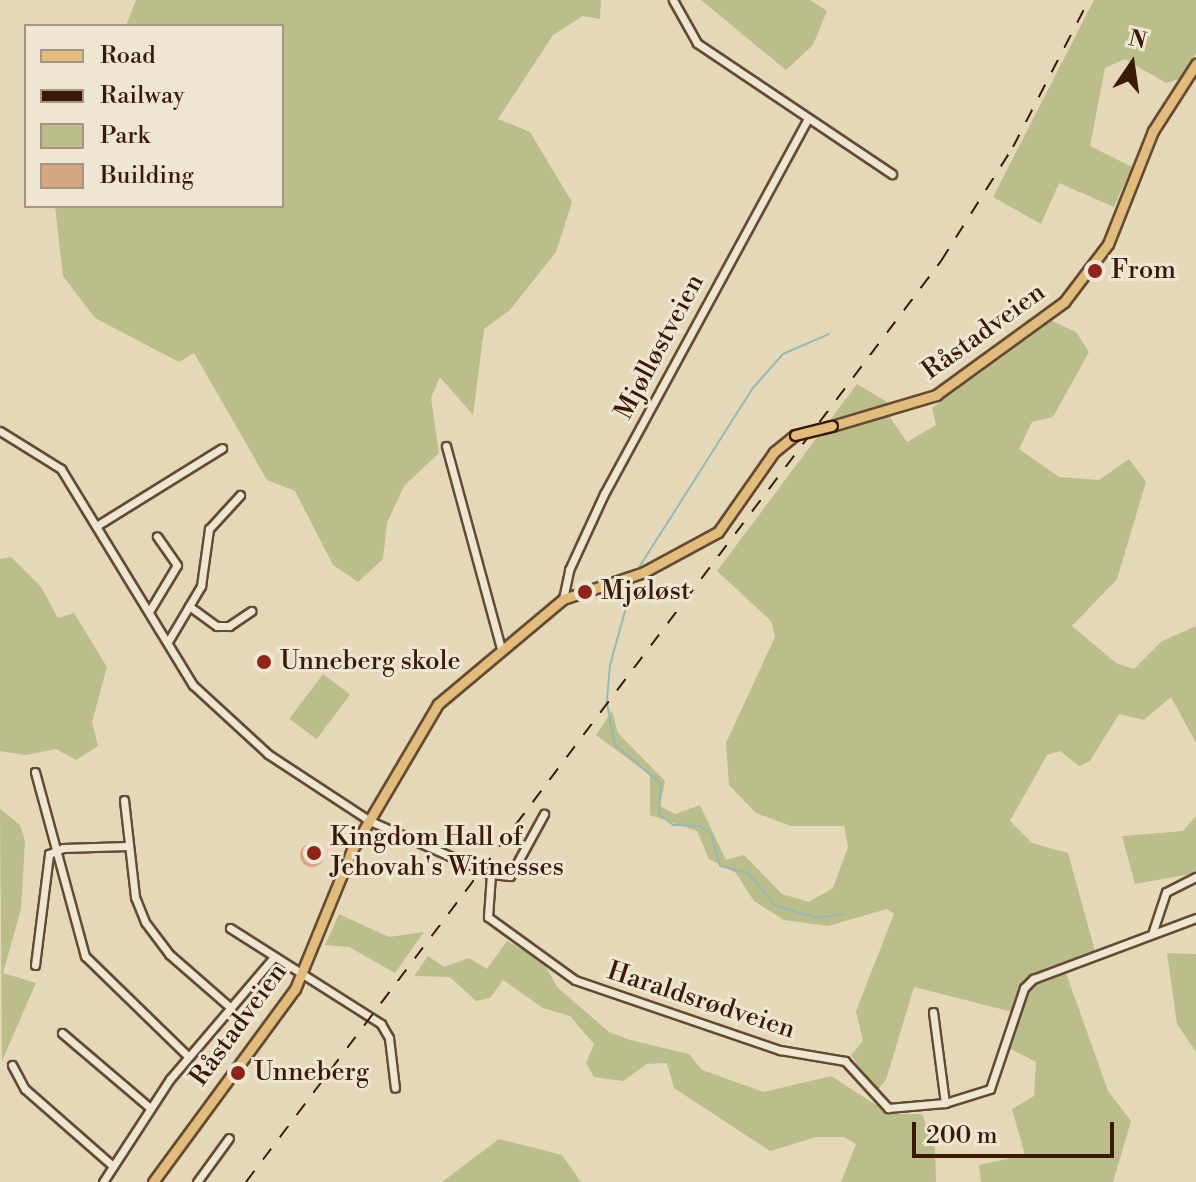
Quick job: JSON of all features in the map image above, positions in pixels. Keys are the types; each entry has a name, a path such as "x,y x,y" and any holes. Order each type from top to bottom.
{"main road":[{"name":"Råstadveien","path":"155,1181 303,975 370,821 427,718 501,649 563,599 644,572 718,532 774,452 795,435 936,395 1064,302 1108,244 1153,131 1196,64"}],"street":[{"path":"673,0 697,43 807,120 892,174"},
{"name":"Mjølløstveien","path":"563,599 569,570 599,505 807,120"},
{"path":"0,431 61,469 214,709 276,760 370,821 491,874 510,876 544,814"},
{"path":"446,446 501,649"},
{"path":"98,525 222,448"},
{"path":"169,640 201,586 209,529 240,495"},
{"path":"150,610 177,565 157,536"},
{"path":"189,606 217,626 229,626 251,611"},
{"path":"35,772 90,964 188,1056"},
{"path":"124,800 128,846 145,922 169,954 231,1008"},
{"path":"35,965 47,898 46,860 56,851 128,846"},
{"name":"Haraldsrødveien","path":"491,874 488,917 575,980 794,1054 845,1061 888,1108 945,1103 990,1089 1024,988 1033,979 1153,931 1196,918"},
{"path":"1153,931 1166,892 1196,877"},
{"path":"230,928 386,1029 395,1088"},
{"path":"103,1182 150,1108 188,1056 274,957"},
{"path":"933,1012 945,1103"},
{"path":"62,1033 150,1108"},
{"path":"12,1065 25,1089 113,1166"},
{"path":"197,1182 229,1138"}],"green space":[{"path":"136,0 601,0 600,19 583,16 553,35 498,119 530,132 572,202 556,252 510,310 484,329 473,415 440,377 431,398 439,453 404,486 387,523 383,559 358,582 333,565 295,491 267,480 194,353 179,362 95,318 63,276 55,208 284,208 284,24 127,24"},
{"path":"701,0 810,0 827,11 813,45 786,70"},
{"path":"1094,0 1196,0 1196,53 1179,79 1166,83 1125,59 1105,68 1090,146 1132,167 1114,207 1059,183 1041,224 993,197"},
{"path":"1052,321 1076,332 1089,352 1053,417 1032,422 1019,449 1059,477 1099,480 1129,459 1146,482 1117,579 1072,626 1116,663 1134,669 1162,641 1196,626 1196,743 1171,697 1144,720 1119,714 1090,761 1079,766 1060,751 1047,755 1010,821 1032,843 1068,853 1095,951 1065,970 1108,1091 1131,1121 1113,1182 981,1182 979,1165 1025,1155 1012,1109 1034,1096 1036,1062 1009,1048 1013,1012 914,987 886,1080 876,1092 851,1055 863,1041 856,1011 894,914 887,909 828,926 784,920 754,901 736,873 709,859 697,831 650,815 650,775 596,735 612,711 618,733 665,781 660,806 675,814 700,805 726,860 744,855 782,894 809,902 833,888 848,847 844,826 791,826 756,813 729,785 726,743 775,637 771,621 717,571 857,384 892,405 891,419 907,442 936,425 932,408"},
{"path":"11,557 41,587 58,618 74,613 107,667 92,722 98,746 76,760 56,749 26,755 0,751 0,559"},
{"name":"Unneberg skole","path":"323,674 350,694 316,739 289,719"},
{"path":"0,809 20,825 25,841 21,909 3,973 36,983 2,1061"},
{"path":"1196,816 1196,873 1135,884 1122,836 1183,831"},
{"path":"339,914 389,937 424,932 395,973 349,947 325,945"},
{"path":"507,941 544,963 557,987 609,1032 689,1054 702,1070 764,1092 831,1076 890,1114 922,1114 935,1149 936,1182 841,1182 856,1144 844,1137 816,1137 770,1151 674,1088 667,1063 647,1064 623,1081 594,1077 586,1063 594,1044 570,1016 543,1008 503,980 490,998 476,1001 450,977 414,976 428,956 444,967 469,958 487,969"},
{"path":"1167,953 1196,954 1196,1052 1177,1024"},
{"path":"499,1139 562,1155 581,1182 442,1182"}],"building":[{"name":"Kingdom Hall of Jehovah's Witnesses","path":"312,843 321,846 324,855 321,864 312,867 303,864 300,855 303,846"}],"waterway":[{"path":"638,569 753,388 783,354 829,334"},
{"path":"634,579 610,665 607,703 615,745 661,784 659,814 673,825 700,826 711,834 720,866 748,873 776,906 817,918 845,914"}],"railway":[{"path":"246,1182 941,261 1013,147 1089,0"}],"place":[{"name":"From","path":"1095,271"},
{"name":"Mjøløst","path":"585,592"},
{"name":"Unneberg skole","path":"264,662"},
{"name":"Kingdom Hall of Jehovah's Witnesses","path":"314,853"},
{"name":"Unneberg","path":"238,1073"}]}
